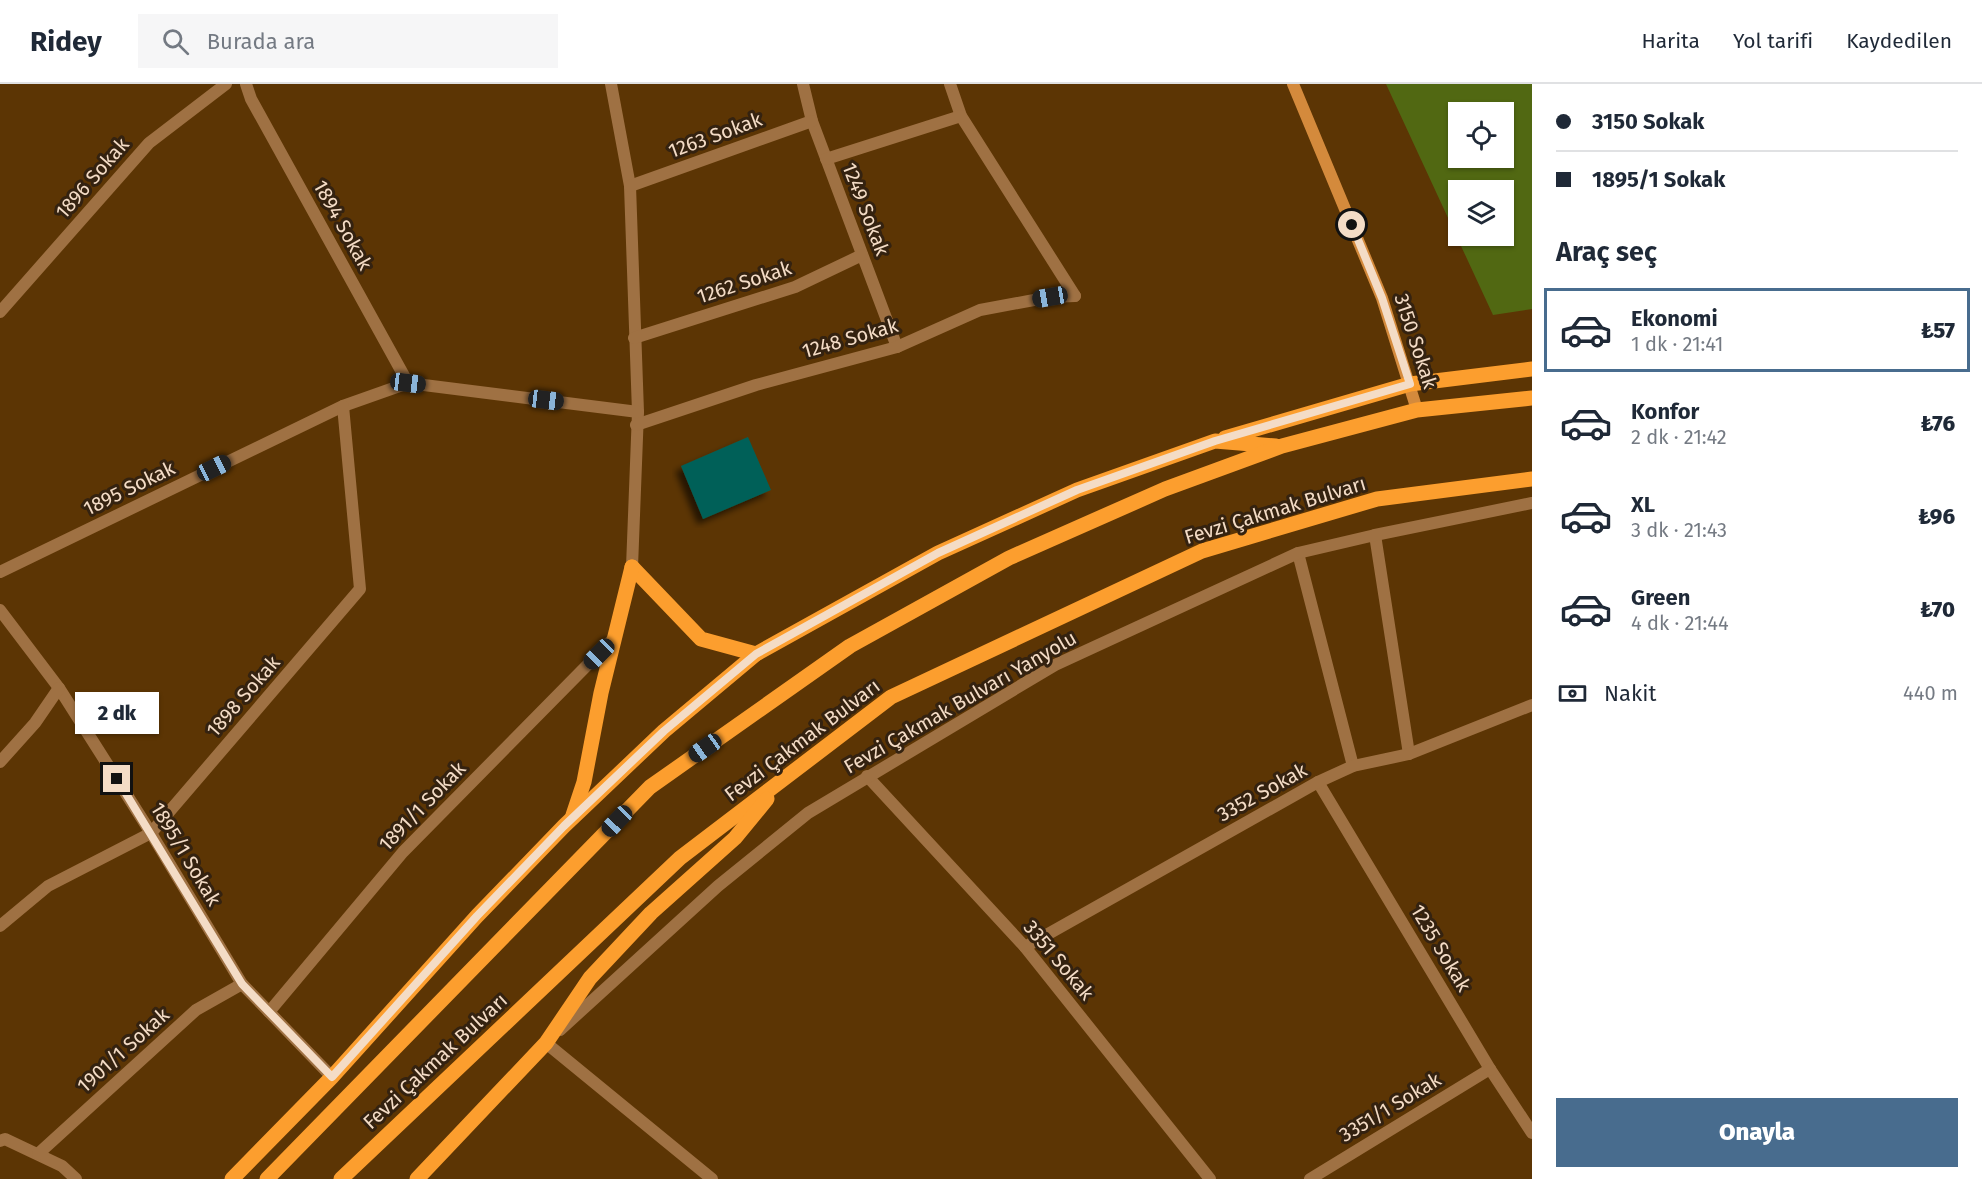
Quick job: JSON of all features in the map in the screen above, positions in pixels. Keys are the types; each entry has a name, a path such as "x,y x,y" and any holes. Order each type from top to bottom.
{"main road":[{"name":"3150 Sokak","path":"1293,84 1382,298 1417,410"},
{"path":"232,1179 332,1077 477,916 572,819 664,731 756,654 938,553 1077,490 1215,441 1410,384 1532,369"},
{"name":"Fevzi Çakmak Bulvarı","path":"267,1179 650,787 850,646 1009,558 1165,489 1282,446 1417,410 1532,398"},
{"path":"1215,441 1282,446"},
{"name":"Fevzi Çakmak Bulvarı","path":"341,1179 680,858 891,697 1202,551 1377,500 1532,479"},
{"path":"632,567 701,639 756,654"},
{"path":"572,819 584,782 601,693 632,567"},
{"path":"417,1179 546,1043 590,978 651,913 735,838 785,778"}],"street":[{"name":"1896 Sokak","path":"0,312 148,143 226,84"},
{"name":"1894 Sokak","path":"246,84 251,99 408,383"},
{"path":"611,84 630,186 637,419 632,567"},
{"name":"1249 Sokak","path":"803,84 812,121 897,347"},
{"path":"826,159 961,116 950,84"},
{"name":"1248 Sokak","path":"637,419 897,347 980,310 1050,297 1075,296 961,116"},
{"name":"1263 Sokak","path":"630,186 812,121"},
{"name":"1262 Sokak","path":"634,338 795,287 862,255"},
{"name":"1895 Sokak","path":"0,572 343,406 408,383"},
{"path":"408,383 637,419"},
{"name":"1898 Sokak","path":"0,926 48,886 151,833 360,589 343,406"},
{"name":"Fevzi Çakmak Bulvarı Yanyolu","path":"546,1043 718,886 808,813 1055,665 1298,553 1532,503"},
{"path":"1374,535 1409,754"},
{"path":"1298,553 1353,766"},
{"name":"1895/1 Sokak","path":"0,610 59,688 151,833 242,984 332,1077"},
{"name":"1891/1 Sokak","path":"269,1012 403,852 615,637"},
{"path":"0,762 35,723 59,688"},
{"name":"3352 Sokak","path":"1025,947 1318,782 1353,766 1409,754 1532,705"},
{"name":"3351 Sokak","path":"867,776 1025,947 1210,1179"},
{"name":"1235 Sokak","path":"1318,782 1490,1069 1532,1133"},
{"name":"1901/1 Sokak","path":"38,1154 195,1010 242,984"},
{"path":"546,1043 712,1179"},
{"name":"3351/1 Sokak","path":"1310,1179 1490,1069"},
{"path":"0,1126 3,1140 62,1166 76,1179"}],"green space":[{"path":"1386,84 1532,84 1532,309 1493,315 1461,246 1514,246 1514,180 1448,180 1448,218"}],"building":[{"path":"748,437 771,490 703,519 681,466"}],"route":[{"path":"117,779 242,984 332,1077 477,916 564,826 664,731 756,654 938,553 1077,490 1215,441 1410,384 1382,298 1352,225"}]}
